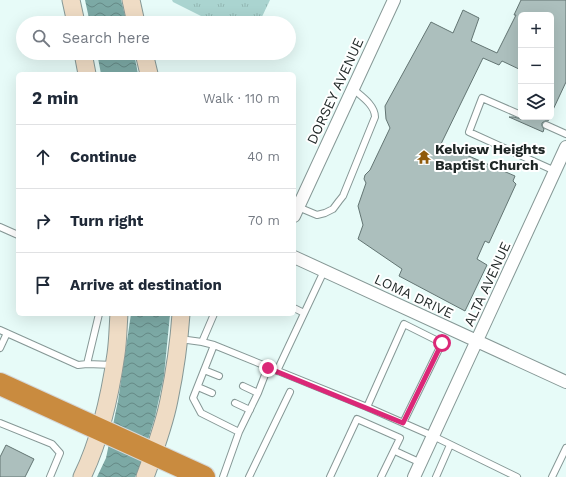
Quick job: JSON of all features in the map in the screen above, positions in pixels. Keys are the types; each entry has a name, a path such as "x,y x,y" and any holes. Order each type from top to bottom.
{"highway":[{"path":"0,384 204,477"}],"main road":[{"path":"72,0 75,16"},
{"path":"132,0 135,16"},
{"path":"84,60 87,72"},
{"path":"146,60 149,72"},
{"path":"82,477 99,438 108,400 120,316"},
{"path":"145,477 154,454 169,401 176,366 181,316"}],"street":[{"name":"DORSEY AVENUE","path":"296,212 394,0"},
{"name":"ALTA AVENUE","path":"414,477 566,147"},
{"name":"LOMA DRIVE","path":"296,258 566,382"}],"lane":[{"path":"296,212 317,215 325,213 332,209 343,196 375,117 375,112 353,89"},
{"path":"518,114 482,98 469,132 555,171"},
{"path":"546,125 566,134"},
{"path":"0,227 16,234"},
{"path":"277,371 324,271"},
{"path":"296,309 304,313"},
{"path":"87,364 99,316"},
{"path":"202,342 213,316"},
{"path":"367,407 404,324 442,343 403,423"},
{"path":"0,330 78,365 114,364"},
{"path":"0,348 7,333"},
{"path":"179,338 214,345 367,407 433,436 517,477"},
{"path":"214,345 193,398 201,413 240,432"},
{"path":"223,477 240,432 268,368"},
{"path":"204,370 219,376"},
{"path":"243,386 258,393"},
{"path":"198,387 212,393"},
{"path":"250,477 290,392"},
{"path":"235,403 250,410"},
{"path":"330,477 357,419 400,438 381,477"},
{"path":"0,423 52,444 57,448 60,453 50,477"},
{"path":"436,477 450,445"},
{"path":"552,477 566,448"},
{"path":"395,451 421,464"}],"green space":[{"path":"172,0 270,0 262,16 201,16 173,2"}],"water":[{"path":"85,0 121,0 125,16 88,16"},
{"path":"98,60 135,60 138,72 101,72"},
{"path":"131,316 170,316 164,376 155,417 139,469 135,477 97,477 106,458 118,401"}],"building":[{"name":"Kelview Heights Baptist Church","path":"521,0 566,0 566,82 554,108 554,12 518,12 518,69 502,61 499,65 483,58 441,144 515,176 513,181 516,184 489,243 485,241 477,259 487,265 465,311 399,276 402,269 358,239 363,225 358,206 366,183 364,179 365,175 370,170 390,128 386,119 385,106 431,22 453,33 463,10 479,18 471,41 497,53 516,15 514,15"},
{"path":"509,117 518,118 518,120 548,120 542,123 544,129 543,132"},
{"path":"6,445 34,459 25,477 0,477 0,457"}],"place":[{"name":"Kelview Heights Baptist Church","path":"424,157"}],"route":[{"path":"268,368 367,407 403,423 442,343"}]}
